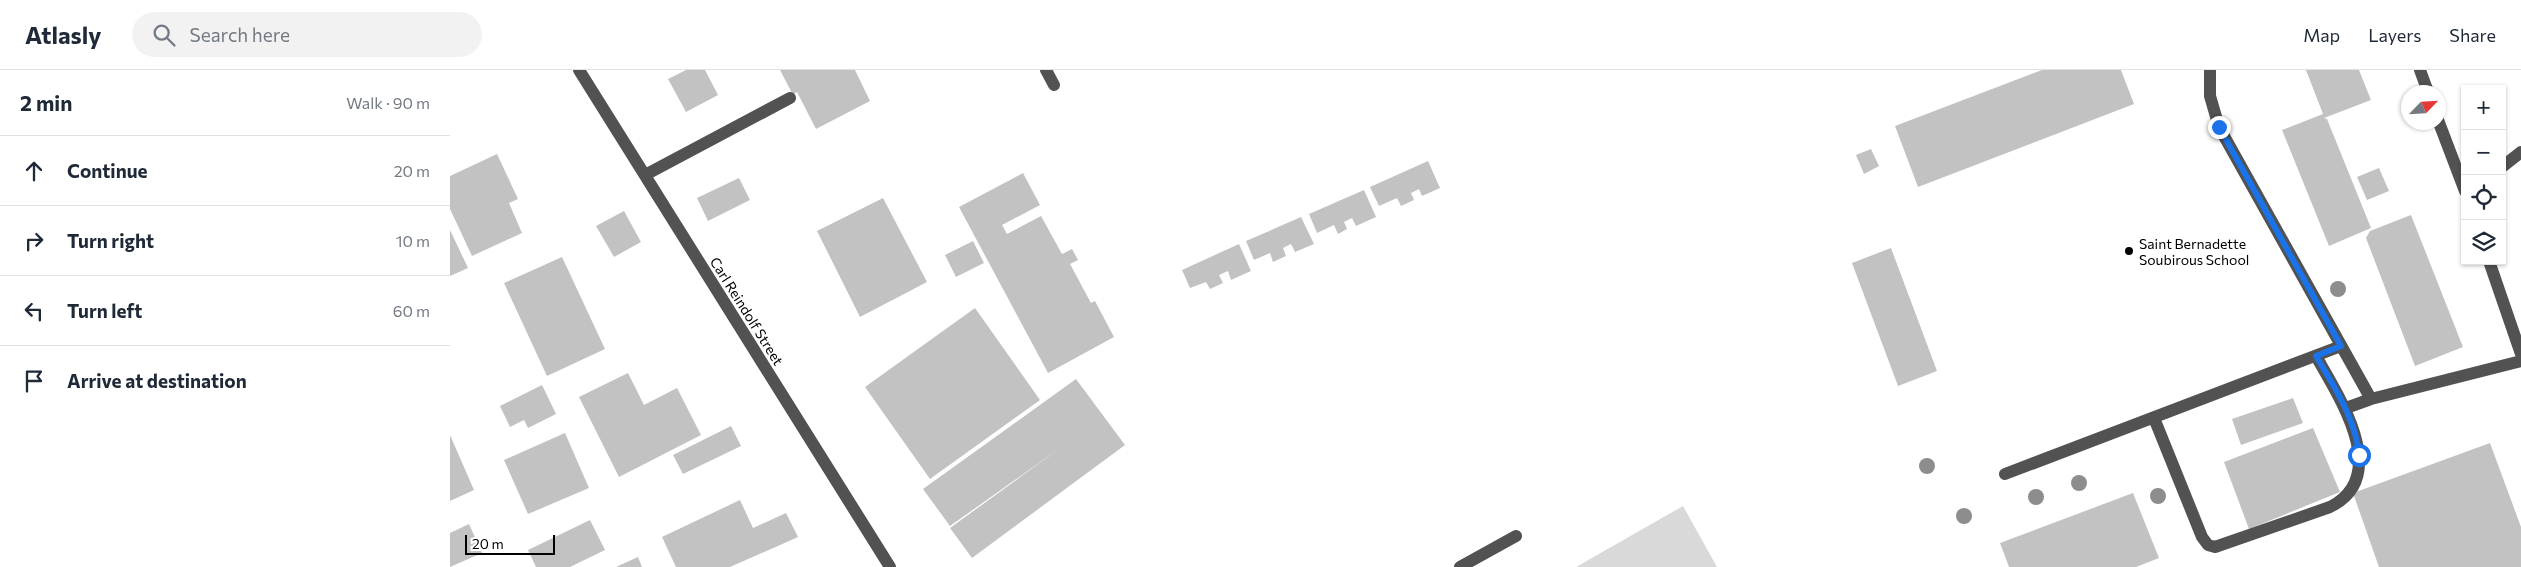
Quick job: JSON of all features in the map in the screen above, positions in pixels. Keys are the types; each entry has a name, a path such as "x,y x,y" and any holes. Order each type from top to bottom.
{"street":[{"name":"Carl Reindolf Street","path":"579,70 890,567"},
{"path":"1046,70 1054,86"},
{"path":"2210,70 2210,96 2219,127 2371,399"},
{"path":"2420,70 2425,85"},
{"path":"645,176 790,98"},
{"path":"2442,130 2461,180"},
{"path":"2506,164 2521,152"},
{"path":"2490,265 2521,354"},
{"path":"2005,474 2341,346"},
{"path":"2154,418 2202,537 2208,545 2215,547 2330,507 2344,500 2352,490 2359,455 2357,439 2346,408 2316,356"},
{"path":"2346,408 2371,399 2521,361"},
{"path":"1460,567 1516,536"}],"shaded area":[{"path":"1683,506 1717,567 1576,567"}],"building":[{"path":"686,70 705,70 718,95 686,112 668,79"},
{"path":"780,70 855,70 870,101 816,129 797,92 793,95"},
{"path":"2042,70 2121,70 2134,104 1918,187 1895,126"},
{"path":"2306,70 2359,70 2371,100 2324,118 2327,119 2371,228 2329,246 2282,130 2323,114"},
{"path":"1871,149 1879,166 1864,174 1856,155"},
{"path":"497,154 518,199 509,203 522,233 472,256 450,209 450,176"},
{"path":"1428,161 1440,188 1422,196 1419,189 1411,193 1414,200 1401,206 1397,198 1379,206 1370,187"},
{"path":"2379,168 2389,191 2367,200 2357,177"},
{"path":"1023,173 1040,205 1002,225 1007,234 1041,216 1062,254 1072,249 1078,260 1070,264 1091,303 1095,301 1114,337 1048,373 959,207"},
{"path":"739,178 750,200 708,221 697,198"},
{"path":"1364,190 1376,217 1356,226 1352,218 1344,222 1347,229 1338,234 1334,225 1317,233 1309,214"},
{"path":"883,198 927,282 860,317 817,231"},
{"path":"624,211 641,242 614,257 596,226"},
{"path":"2411,215 2463,347 2415,366 2366,238 2370,231"},
{"path":"1301,217 1314,244 1295,252 1291,244 1283,248 1286,256 1273,262 1270,253 1254,260 1246,241"},
{"path":"450,230 468,268 450,276"},
{"path":"973,241 984,263 956,277 945,255"},
{"path":"1239,244 1251,271 1231,280 1228,271 1219,275 1223,283 1210,289 1206,282 1190,288 1182,270"},
{"path":"1891,248 1937,371 1898,386 1852,263"},
{"path":"562,257 605,349 547,376 504,283"},
{"path":"975,308 1040,400 930,479 865,387"},
{"path":"628,373 644,405 677,388 701,435 619,477 579,397"},
{"path":"1076,379 1125,445 972,558 950,528 1063,446 950,526 923,489"},
{"path":"542,385 556,414 528,428 524,420 510,427 500,406"},
{"path":"2293,398 2303,423 2241,445 2232,419"},
{"path":"731,426 741,446 683,474 673,455"},
{"path":"2313,428 2340,492 2249,529 2224,462"},
{"path":"565,433 589,488 528,514 504,460"},
{"path":"450,435 474,490 450,501"},
{"path":"2490,443 2521,527 2521,567 2379,567 2353,493"},
{"path":"2133,493 2159,558 2136,567 2009,567 2000,543"},
{"path":"740,500 753,528 786,513 798,537 730,567 676,567 662,537"},
{"path":"590,520 605,550 570,567 536,567 528,550"},
{"path":"469,524 482,553 450,567 450,533"},
{"path":"638,557 642,567 616,567"}],"place":[{"name":"Saint Bernadette Soubirous School","path":"2129,251"}],"route":[{"path":"2219,127 2341,346 2316,356 2346,408 2357,439 2359,455"}]}
